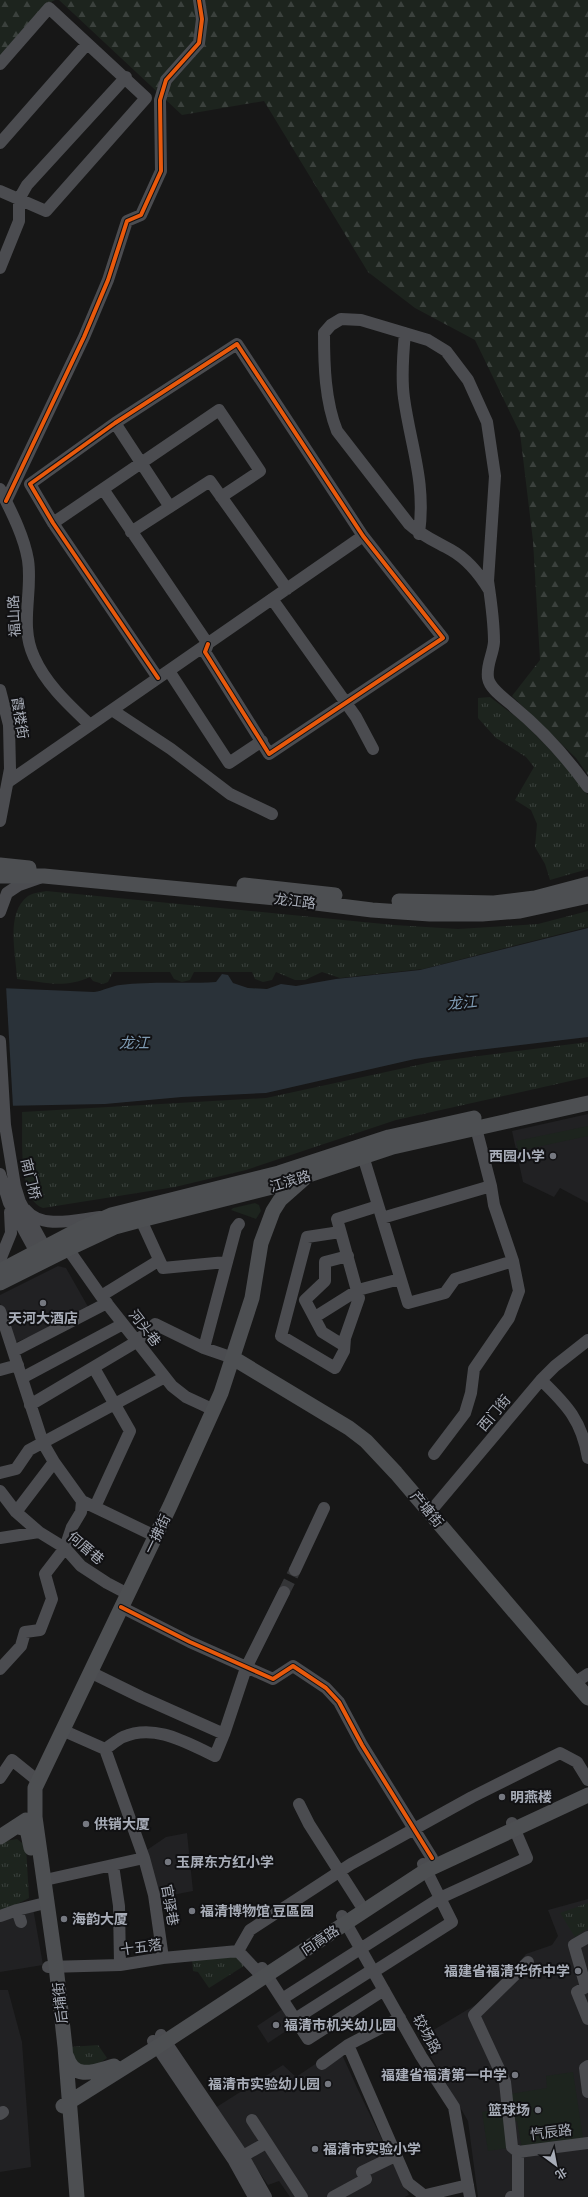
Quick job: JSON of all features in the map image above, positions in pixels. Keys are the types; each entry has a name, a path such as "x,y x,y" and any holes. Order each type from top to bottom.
{"main road":[{"name":"龙江路","path":"0,865 278,888 415,903 494,903 535,898 588,884"},
{"name":"龙江路","path":"0,876 44,876 276,898 372,910 430,914 482,914 520,911 588,896"},
{"name":"江滨路","path":"0,1283 43,1255 111,1215 279,1173 389,1137 588,1093"},
{"name":"江滨路","path":"0,1271 43,1255 68,1248 115,1227 306,1177 392,1147 588,1103"},
{"name":"一拂街","path":"34,1815 34,1797 38,1781 214,1410 234,1355 252,1298 261,1243 273,1211 280,1200 306,1177"},
{"name":"产塘街","path":"234,1355 349,1428 366,1441 432,1510 583,1681 588,1698"},
{"name":"向高路","path":"513,1826 588,1786"},
{"name":"向高路","path":"67,2099 159,2041 360,1904 427,1865 513,1826 588,1795"},
{"path":"0,1827 22,1812 34,1815"},
{"path":"0,1837 18,1827 34,1815"},
{"name":"后埔街","path":"34,1815 45,1880 52,1966 77,2197"},
{"name":"后埔街","path":"18,1827 27,1829 29,1834 65,2051 70,2197"},
{"name":"向高路","path":"262,1971 427,1865"},
{"name":"向高路","path":"67,2099 114,2066 159,2041"},
{"name":"向高路","path":"65,2051 69,2063 73,2069 80,2072 88,2073 114,2066"}],"street":[{"path":"6,501 84,337 108,280 127,221 141,215 161,172 160,100 166,80 199,42 202,19 199,0"},
{"path":"0,64 49,8 87,44 126,77 146,98 46,211 0,191"},
{"path":"0,143 87,44"},
{"path":"0,268 19,221 19,199 27,185 126,77"},
{"path":"489,590 481,575 452,551 419,534 396,508 337,431 330,414 324,353 324,333 331,325 341,319 361,320 428,340 446,351 468,380 487,422 495,476 489,590 494,644 488,662 488,679 499,694 530,720 588,787"},
{"path":"405,333 404,396 418,459 422,494 419,534"},
{"path":"158,678 53,523 30,484 115,423 237,344 363,536 443,638 269,754 205,652 208,644"},
{"path":"53,523 219,410 260,472 221,497"},
{"path":"115,423 143,463 170,507"},
{"path":"131,532 210,481 287,589"},
{"name":"福山路","path":"0,489 28,560 26,610 28,636 33,656 44,676 60,696 90,725"},
{"path":"103,489 208,644"},
{"path":"8,782 363,536"},
{"path":"272,599 356,717 373,749"},
{"path":"169,671 229,763 262,741"},
{"name":"霞楼街","path":"0,690 9,725 10,769 0,821"},
{"path":"112,710 177,753 230,794 272,814"},
{"path":"0,912 7,894 19,885 44,876"},
{"name":"南门桥","path":"0,1041 5,1125 14,1202"},
{"path":"434,1454 466,1413 471,1393 474,1368 509,1318 519,1291 513,1261 494,1205 491,1186 476,1128"},
{"path":"364,1156 408,1303 445,1293 455,1279 513,1261"},
{"name":"南门桥","path":"0,1174 43,1255"},
{"path":"382,1218 491,1186"},
{"path":"14,1202 31,1216 47,1221 111,1215"},
{"path":"0,1260 12,1233 14,1202"},
{"path":"340,1232 307,1237 281,1336 335,1368 344,1351 344,1345 359,1298 337,1219 378,1206"},
{"path":"141,1220 158,1261 163,1268 226,1262"},
{"path":"204,1348 226,1262 236,1228 239,1224"},
{"name":"河头巷","path":"68,1248 136,1342 177,1391 186,1397 214,1410"},
{"path":"344,1345 322,1332 305,1300 325,1281 325,1262 348,1256"},
{"path":"14,1351 104,1299 158,1261"},
{"path":"315,1317 358,1290 400,1279"},
{"path":"0,1311 43,1442 54,1462 82,1501 155,1536"},
{"path":"22,1378 123,1324"},
{"path":"30,1405 136,1342 155,1324 204,1348 234,1355"},
{"name":"西门街","path":"432,1510 541,1380 555,1366 588,1340"},
{"path":"0,1370 18,1365"},
{"path":"94,1368 130,1431 95,1507"},
{"path":"0,1473 16,1469 29,1450 165,1377"},
{"path":"541,1380 568,1407 579,1425 588,1456"},
{"path":"16,1512 54,1462"},
{"name":"何厝巷","path":"0,1491 16,1512 38,1532 65,1548 81,1566 107,1583 124,1600 173,1634 273,1679 293,1666 326,1688 339,1702 362,1745 413,1828"},
{"path":"0,1669 21,1646 25,1632 40,1630 52,1599 45,1574 65,1548 72,1528 81,1512 82,1501"},
{"path":"295,1570 324,1508"},
{"path":"0,1538 38,1532"},
{"path":"62,1730 105,1749 124,1737 154,1732 180,1739 215,1756 246,1668 284,1592"},
{"path":"90,1672 141,1697 224,1734"},
{"name":"官驿巷","path":"105,1749 144,1858 155,1899 163,1958"},
{"path":"384,1990 308,2039 262,1971 238,1951 250,1930 340,1871 413,1828 560,1753 577,1762 588,1780"},
{"path":"0,1778 12,1760 38,1781"},
{"path":"299,1804 309,1824 360,1904"},
{"path":"282,1999 440,1898 527,1858 513,1826"},
{"path":"295,2020 372,1970 378,1969 452,1922 440,1898 413,1828"},
{"path":"45,1880 144,1858"},
{"path":"113,1865 119,1906 120,1965"},
{"path":"0,1916 19,1916 41,1904"},
{"name":"较场路","path":"342,1916 421,2056 454,2107 470,2197"},
{"path":"588,1937 574,1945 586,1987 577,1992 588,2019"},
{"name":"十五落","path":"52,1966 120,1965 163,1958 238,1951"},
{"path":"511,2197 518,2196 515,2149 505,2082 474,2015 528,1962"},
{"path":"322,2064 348,2045 400,2018"},
{"path":"159,2041 243,2156 266,2197"},
{"path":"159,2041 234,2161 254,2197"},
{"path":"348,2045 408,2183 426,2196 468,2185"},
{"path":"588,2066 584,2072 588,2092"},
{"path":"252,2120 302,2197"},
{"path":"243,2156 266,2143"},
{"name":"忾辰路","path":"515,2149 588,2143"},
{"path":"333,2197 366,2179 362,2172 395,2156"}],"shaded area":[{"name":"西园小学","path":"588,1114 588,1203 560,1188 554,1197 523,1182 512,1131"},
{"path":"58,1266 66,1268 91,1312 14,1343 0,1303 0,1295"},
{"name":"玉屏东方红小学","path":"187,1833 193,1891 157,1898 144,1852 166,1837"},
{"name":"福建省福清第一中学","path":"588,1899 588,2197 478,2197 468,2121 420,2038 477,2004 496,1985 504,1980 526,1954 552,1945 558,1936 548,1910"},
{"path":"32,1902 43,1965 0,1972 0,1913"},
{"path":"0,1990 8,1990 22,2042 31,2167 0,2172"},
{"name":"福清市机关幼儿园","path":"284,2008 295,2025 268,2043 257,2026"},
{"name":"福清市实验小学","path":"339,2048 409,2195 405,2197 290,2197 279,2181 268,2185 215,2108 283,2065 296,2077"}],"green space":[{"path":"0,0 55,0 49,3 0,60"},
{"path":"59,0 588,0 588,775 576,758 512,696 540,660 533,541 520,433 475,340 415,308 368,272 264,101 182,115"},
{"path":"490,697 523,722 568,768 588,795 588,869 550,880 545,864 535,847 537,824 531,810 515,800 534,767 526,757 496,738 478,718 478,698"},
{"path":"46,891 394,925 458,929 538,924 588,911 588,927 423,969 340,978 322,972 305,980 295,980 276,972 272,980 263,982 255,979 252,972 194,972 190,980 182,982 174,979 170,972 113,972 108,982 103,984 93,981 90,977 80,981 62,984 17,979 14,946 14,923 16,913 21,903 28,896"},
{"path":"588,1042 588,1077 396,1120 246,1170 175,1187 43,1208 35,1202 29,1192 25,1180 22,1150 22,1112 266,1098 432,1062"},
{"path":"588,1126 588,1136 518,1151 516,1141"},
{"path":"255,1203 259,1205 261,1211 256,1219 231,1210 233,1208"},
{"path":"17,1839 26,1846 29,1898 0,1913 0,1842"},
{"path":"588,1903 588,1928 575,1937 560,1913"},
{"path":"238,1954 247,1964 209,1988 198,1972 193,1971 192,1958"},
{"path":"98,2045 107,2058 94,2067 76,2069 70,2047"},
{"name":"篮球场","path":"573,2072 583,2138 522,2149 517,2121 504,2123 508,2148 488,2151 482,2112 512,2107 510,2094 547,2088 546,2076"}],"water":[{"name":"龙江","path":"588,928 588,1037 415,1059 266,1093 182,1097 105,1104 0,1106 0,988 94,992 132,984 216,982 222,974 228,975 233,983 248,988 267,989 281,984 296,986 336,979 420,970"}],"pier":[{"path":"0,986 6,986 13,1107 0,1108"}],"tunnel":[{"path":"284,1592 295,1570"}],"cycle path":[{"path":"6,501 84,337 108,280 127,221 141,215 161,171 160,100 166,80 199,43 202,19 199,0"},
{"path":"158,678 53,523 30,484 115,423 237,344 363,536 443,638 269,754 205,652 208,644"},
{"path":"121,1607 190,1642 273,1679 293,1666 326,1688 339,1702 362,1745 432,1858"}],"place":[{"name":"西园小学","path":"553,1156"},
{"name":"天河大酒店","path":"43,1303"},
{"name":"明燕楼","path":"502,1797"},
{"name":"供销大厦","path":"86,1824"},
{"name":"玉屏东方红小学","path":"168,1862"},
{"name":"福清博物馆 豆區园","path":"192,1911"},
{"name":"海韵大厦","path":"64,1919"},
{"name":"福建省福清华侨中学","path":"578,1971"},
{"name":"福清市机关幼儿园","path":"276,2025"},
{"name":"福建省福清第一中学","path":"515,2075"},
{"name":"福清市实验幼儿园","path":"328,2084"},
{"name":"篮球场","path":"538,2110"},
{"name":"福清市实验小学","path":"315,2149"}]}
